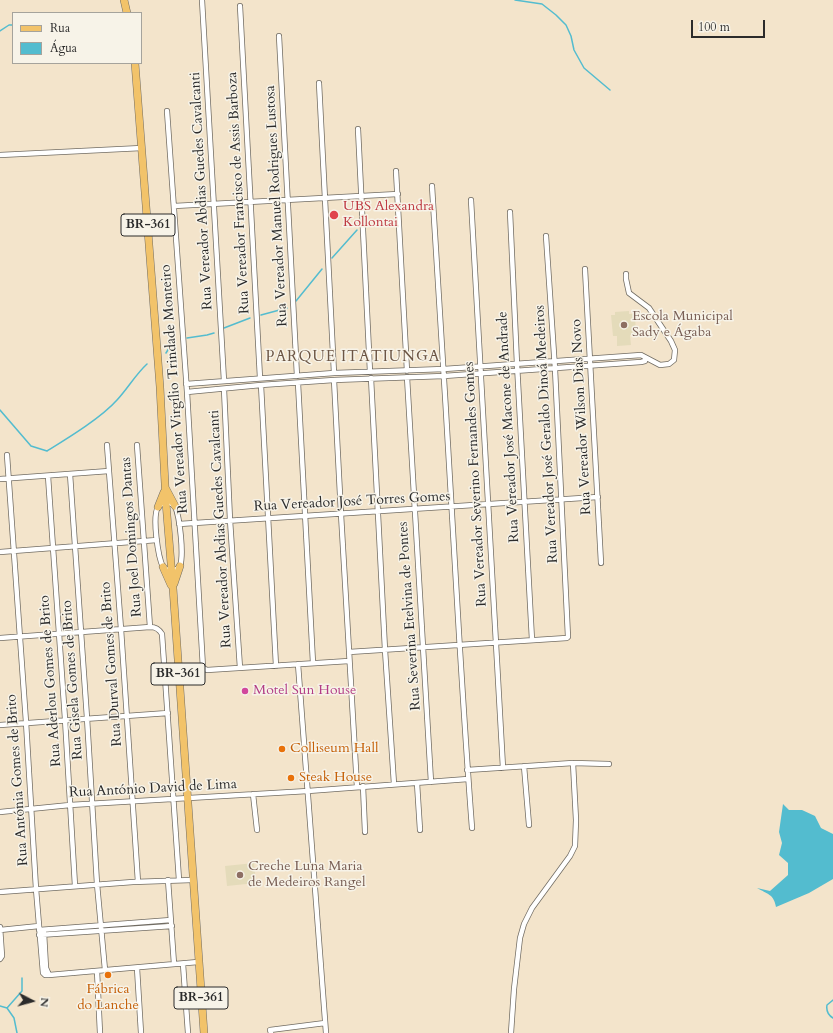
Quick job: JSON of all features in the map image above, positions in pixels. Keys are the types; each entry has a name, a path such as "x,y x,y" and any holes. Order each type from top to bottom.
{"main road":[{"path":"124,0 127,12"},
{"name":"BR-361","path":"135,64 159,379 166,503 204,1033"},
{"path":"165,487 175,506"},
{"path":"158,507 165,487"},
{"path":"173,589 180,566"},
{"path":"163,567 173,589"}],"street":[{"name":"Rua Vereador Abdias Guedes Cavalcanti","path":"202,0 224,382"},
{"name":"Rua Vereador Francisco de Assis Barboza","path":"240,6 260,378"},
{"name":"Rua Vereador Manuel Rodrigues Lustosa","path":"279,36 289,200 297,376"},
{"path":"319,83 334,373"},
{"name":"Rua Vereador Virgílio Trindade Monteiro","path":"167,111 187,392 202,666 207,670 240,668"},
{"path":"358,129 370,372"},
{"path":"0,155 142,148"},
{"path":"396,171 407,371"},
{"path":"432,186 467,770 472,828"},
{"path":"174,206 398,194"},
{"name":"Rua Vereador Severino Fernandes Gomes","path":"472,200 503,768"},
{"name":"Rua Vereador José Macone de Andrade","path":"510,212 532,640"},
{"name":"Rua Vereador José Geraldo Dinoá Medeiros","path":"532,640 567,638 569,631 555,369 546,236"},
{"name":"Rua Vereador Wilson Dias Novo","path":"585,269 601,563"},
{"path":"186,384 334,373 480,367 641,355 644,356 645,359 660,365 669,364 674,360 675,350 671,341 649,308 629,293 626,274"},
{"path":"187,392 334,380 444,376 555,369 641,362 645,361 645,359"},
{"name":"Rua Severina Etelvina de Pontes","path":"407,377 431,782"},
{"path":"371,378 385,650 394,784"},
{"path":"334,380 349,652 365,832"},
{"path":"298,383 313,663"},
{"path":"261,385 276,666"},
{"name":"Rua Vereador Abdias Guedes Cavalcanti","path":"224,389 230,520 240,668"},
{"name":"Rua Durval Gomes de Brito","path":"107,445 138,882"},
{"name":"Rua Joel Domingos Dantas","path":"137,445 150,627"},
{"name":"Rua Antónia Gomes de Brito","path":"7,455 36,889 41,931 43,971 45,975 96,971"},
{"path":"0,479 109,471"},
{"name":"Rua Gisela Gomes de Brito","path":"70,474 105,970"},
{"name":"Rua Aderlou Gomes de Brito","path":"48,476 75,886"},
{"name":"Rua Vereador José Torres Gomes","path":"179,524 598,497"},
{"path":"170,503 175,506 179,524 181,556 180,566 175,571 172,571 163,567 158,551 156,515 158,507 162,504 170,503"},
{"path":"0,552 157,540"},
{"path":"0,638 150,627 158,629 162,634 178,880"},
{"path":"349,652 532,640"},
{"path":"240,668 350,661"},
{"path":"298,664 326,1033"},
{"path":"0,725 65,719 168,713"},
{"path":"467,770 573,763 609,764"},
{"path":"511,1033 513,994 522,932 532,908 570,856 575,846 576,820 573,763"},
{"path":"524,766 529,825"},
{"name":"Rua António David de Lima","path":"0,812 70,805 173,800 468,779"},
{"path":"417,783 420,830"},
{"path":"253,794 257,830"},
{"path":"168,880 174,964"},
{"path":"0,892 98,884 192,880"},
{"path":"41,931 171,920"},
{"path":"0,959 2,956 0,929 102,932 172,926"},
{"path":"100,1033 96,971 198,962"},
{"path":"183,964 188,1033"},
{"path":"137,968 141,1033"},
{"path":"270,1031 325,1023"}],"shaded area":[{"name":"Escola Municipal Sady e Ágaba","path":"629,311 629,314 635,314 636,334 630,335 631,345 617,346 617,336 613,336 611,315 615,315 615,312"},
{"name":"Creche Luna Maria de Medeiros Rangel","path":"254,863 256,883 227,886 225,866"}],"water":[{"path":"783,804 789,810 802,810 815,816 821,828 833,834 833,879 809,893 776,907 772,897 757,888 770,891 788,875 788,863 779,855 782,843 779,832"}],"waterway":[{"path":"515,0 542,4 556,15 566,25 571,36 574,50 584,68 610,90"},
{"path":"0,31 9,25 12,25"},
{"path":"332,258 357,230"},
{"path":"296,301 322,269"},
{"path":"261,315 287,308"},
{"path":"224,328 250,318"},
{"path":"187,338 214,333"},
{"path":"166,353 174,340"},
{"path":"0,410 31,446 47,451 102,414 121,395 147,364"},
{"path":"0,1006 7,1008 22,991 22,978"},
{"path":"833,1000 827,1005 828,1013 833,1018"},
{"path":"7,1008 14,1018 17,1033"}],"place":[{"name":"UBS Alexandra Kollontai","path":"334,215"},
{"name":"Escola Municipal Sady e Ágaba","path":"624,325"},
{"name":"Motel Sun House","path":"245,691"},
{"name":"Colliseum Hall","path":"282,749"},
{"name":"Steak House","path":"291,778"},
{"name":"Creche Luna Maria de Medeiros Rangel","path":"240,875"},
{"name":"Fábrica do Lanche","path":"108,975"}],"district":[{"name":"PARQUE ITATIUNGA","path":"353,358"}]}
